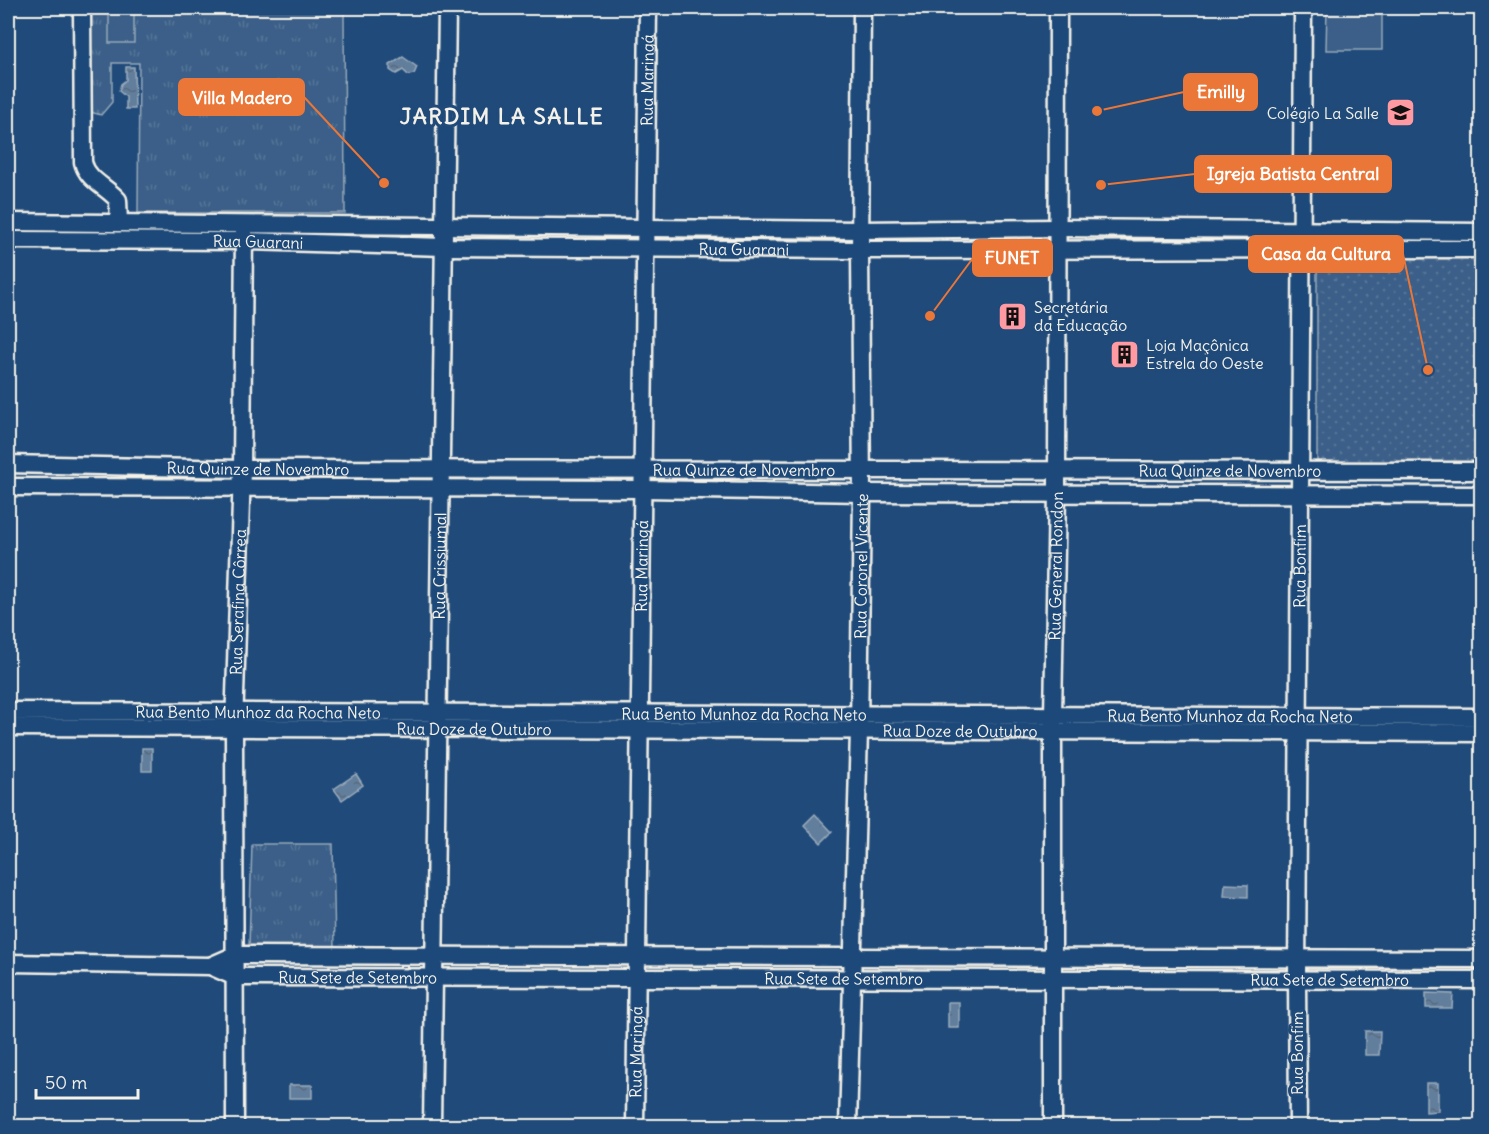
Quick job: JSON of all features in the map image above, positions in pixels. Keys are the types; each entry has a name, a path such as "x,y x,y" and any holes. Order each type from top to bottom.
{"street":[{"path":"82,8 83,162 94,181 118,200 119,223"},
{"name":"Rua Crissiumal","path":"432,1126 447,8"},
{"name":"Rua Maringá","path":"635,1126 648,8"},
{"name":"Rua Coronel Vicente","path":"848,1126 859,723 862,493 860,250 862,8"},
{"name":"Rua General Rondon","path":"1053,1126 1058,8"},
{"name":"Rua Bonfim","path":"1298,1126 1303,8"},
{"name":"Rua Guarani","path":"8,222 861,230 1058,228 1482,232"},
{"name":"Rua Serafina Côrrea","path":"235,1126 234,720 242,469 244,223"},
{"name":"Rua Guarani","path":"8,240 244,241 444,247 860,250 1482,249"},
{"name":"Rua Quinze de Novembro","path":"8,464 242,469 1482,471"},
{"name":"Rua Quinze de Novembro","path":"8,487 1482,495"},
{"name":"Rua Bento Munhoz da Rocha Neto","path":"8,711 234,720 1298,725 1482,717"},
{"path":"8,727 234,720"},
{"path":"1298,725 1482,733"},
{"name":"Rua Sete de Setembro","path":"210,966 235,955 1482,959"},
{"name":"Rua Sete de Setembro","path":"8,963 210,966 235,977 1482,980"}],"green space":[{"path":"8,8 13,8 12,150 8,150"},
{"path":"90,8 344,8 345,213 138,213 139,63 112,63 112,102 101,115 90,112"},
{"path":"109,8 134,8 134,43 109,43"},
{"path":"1327,8 1382,8 1382,50 1326,50"},
{"path":"1317,256 1481,257 1481,462 1317,462"},
{"path":"252,844 333,844 335,949 249,947"}],"water":[{"path":"403,57 417,67 414,74 408,75 403,70 396,74 390,70 390,65"},
{"path":"126,67 134,67 135,109 126,109 126,97 119,91 121,84 126,80"},
{"path":"142,748 152,748 152,771 142,771"},
{"path":"356,774 363,785 342,800 334,789"},
{"path":"815,814 832,832 821,843 804,825"},
{"path":"1225,884 1248,885 1248,897 1224,896"},
{"path":"1426,993 1453,994 1452,1008 1426,1008"},
{"path":"948,1002 959,1002 959,1028 948,1028"},
{"path":"1365,1031 1380,1031 1379,1055 1365,1055"},
{"path":"1426,1083 1438,1083 1438,1111 1426,1112"},
{"path":"289,1085 312,1085 312,1098 289,1098"}],"place":[{"name":"Emilly","path":"1097,111"},
{"name":"Colégio La Salle","path":"1400,113"},
{"name":"Villa Madero","path":"384,183"},
{"name":"Igreja Batista Central","path":"1101,185"},
{"name":"FUNET","path":"930,316"},
{"name":"Secretária da Educação","path":"1013,316"},
{"name":"Loja Maçônica Estrela do Oeste","path":"1125,354"},
{"name":"Casa da Cultura","path":"1428,370"}],"district":[{"name":"JARDIM LA SALLE","path":"502,116"}]}
